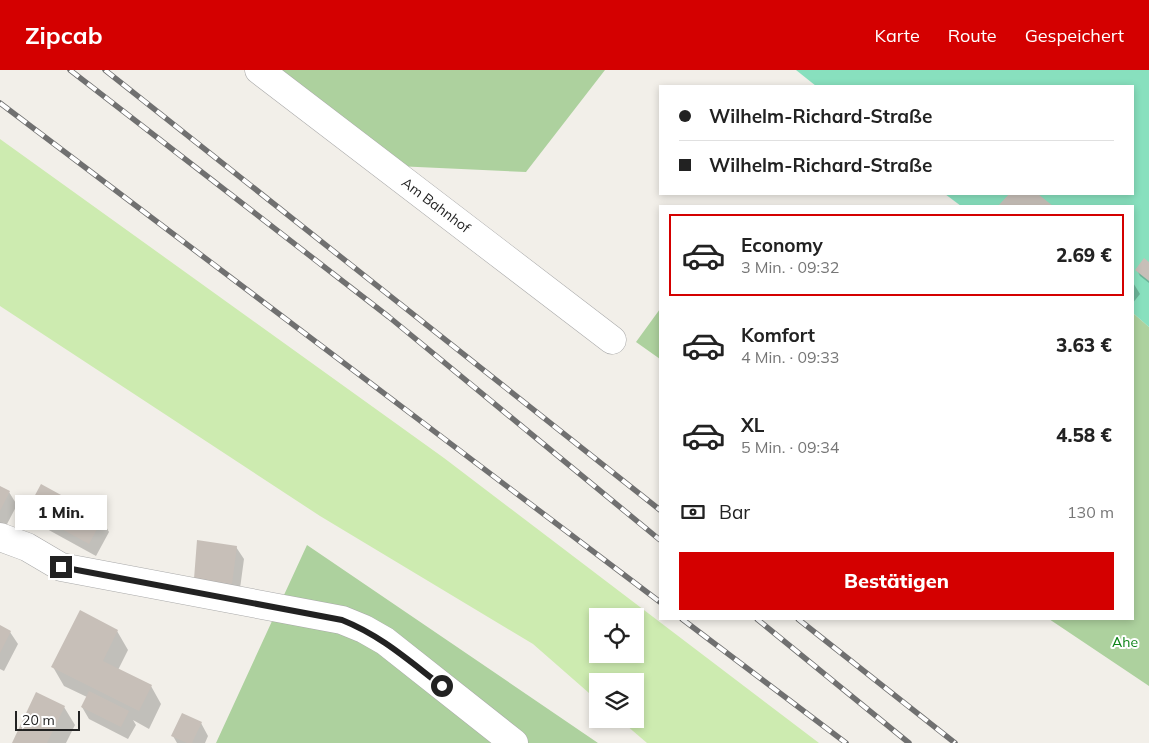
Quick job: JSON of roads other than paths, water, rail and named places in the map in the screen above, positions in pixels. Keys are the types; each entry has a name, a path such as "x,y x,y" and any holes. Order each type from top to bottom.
{"street":[{"name":"Am Bahnhof","path":"259,70 612,340"},
{"path":"0,537 26,548 61,567 342,620 364,629 384,641 514,743"}],"railway":[{"path":"70,70 389,317 659,539"},
{"path":"105,70 659,509"},
{"path":"0,103 659,601"},
{"path":"683,620 846,743"},
{"path":"758,620 909,743"},
{"path":"799,620 955,743"}],"park label":[{"name":"Ahe","path":"1125,642"}]}
